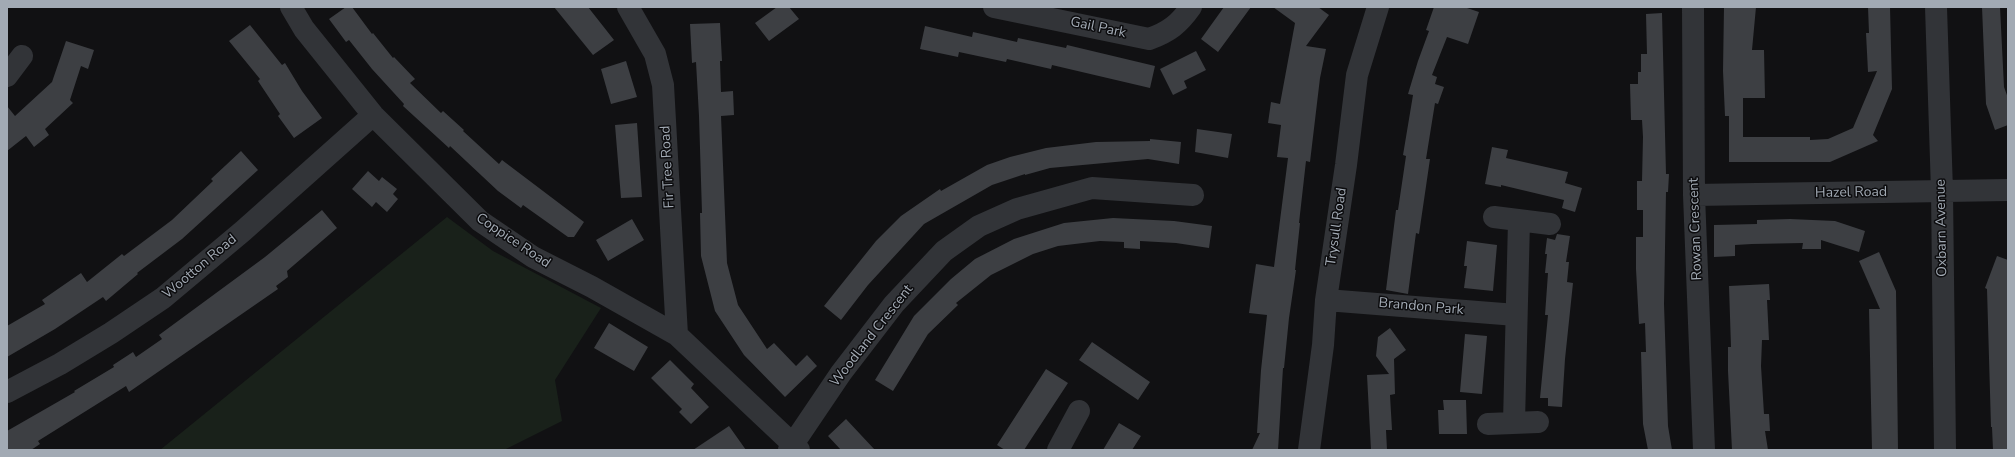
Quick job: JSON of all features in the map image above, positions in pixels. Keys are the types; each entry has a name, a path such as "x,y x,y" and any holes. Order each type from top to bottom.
{"street":[{"name":"Coppice Road","path":"291,7 304,29 373,115 480,221 533,258 592,287 677,335 794,448"},
{"name":"Fir Tree Road","path":"628,7 654,54 663,85 677,335"},
{"name":"Gail Park","path":"994,7 1149,39 1165,34 1181,20 1191,7"},
{"name":"Rowan Crescent","path":"1693,7 1694,195 1704,450"},
{"name":"Oxbarn Avenue","path":"1936,7 1942,191 1945,450"},
{"name":"Trysull Road","path":"1309,450 1324,345 1326,300 1346,165 1357,75 1374,9"},
{"path":"7,76 22,56"},
{"name":"Wootton Road","path":"7,392 60,364 111,333 163,298 243,231 373,115"},
{"name":"Woodland Crescent","path":"794,448 841,373 894,304 944,250 978,226 1017,209 1092,188 1193,195"},
{"name":"Hazel Road","path":"1694,195 2008,190"},
{"path":"1494,216 1519,221 1550,224"},
{"path":"1514,422 1519,221"},
{"name":"Brandon Park","path":"1326,300 1516,315"},
{"path":"1058,450 1079,411"},
{"path":"1488,424 1538,422"}],"shaded area":[{"path":"447,217 493,251 601,308 555,380 562,421 504,450 160,450"}],"building":[{"path":"346,7 352,7 372,34 373,33 393,58 394,57 415,79 410,83 441,113 443,111 499,164 502,160 584,222 574,237 568,237 523,205 521,208 498,191 450,146 449,148 403,106 404,104 372,69 349,40 346,42 329,19"},
{"path":"554,7 588,7 614,40 593,55"},
{"path":"777,7 789,7 799,19 769,41 755,23"},
{"path":"1224,7 1251,7 1218,52 1201,39"},
{"path":"1273,7 1318,7 1329,15 1306,46 1326,49 1320,78 1310,162 1306,161 1299,223 1296,270 1283,368 1278,450 1252,450 1260,433 1257,433 1261,370 1267,315 1249,313 1256,264 1274,267 1288,158 1277,157 1281,125 1268,123 1271,102 1280,104 1295,23"},
{"path":"1434,7 1464,7 1479,12 1468,44 1447,37 1432,75 1437,77 1435,84 1444,87 1438,104 1435,103 1426,159 1430,159 1419,234 1416,233 1408,294 1386,290 1396,210 1398,210 1406,156 1403,155 1413,95 1408,94 1429,31 1426,30"},
{"path":"1724,7 1756,7 1752,50 1764,50 1765,98 1743,98 1743,137 1810,137 1810,140 1828,139 1853,128 1877,71 1868,72 1866,33 1869,33 1868,7 1890,7 1892,89 1873,135 1878,141 1830,162 1729,162 1729,116 1725,116 1723,71"},
{"path":"1982,7 2000,7 2004,87 2008,98 2008,125 1995,130 1986,104"},
{"path":"1662,13 1666,174 1669,174 1668,192 1666,192 1664,304 1668,426 1672,450 1648,450 1643,424 1641,352 1646,352 1645,323 1639,324 1636,269 1636,237 1643,237 1643,210 1637,210 1637,181 1642,181 1643,137 1642,120 1631,120 1630,84 1638,84 1638,72 1641,72 1641,54 1647,54 1646,14"},
{"path":"720,23 722,61 720,61 721,92 733,91 734,115 721,116 727,263 738,305 767,349 774,343 796,366 807,355 817,366 785,397 744,355 715,311 701,256 700,213 702,213 699,116 696,62 692,63 690,24"},
{"path":"250,25 282,65 285,63 302,91 322,118 294,138 278,116 280,114 258,81 260,79 229,41"},
{"path":"925,26 972,37 973,32 1017,42 1018,38 1066,48 1067,45 1155,66 1150,88 1052,65 1051,69 1007,59 1006,62 959,52 958,57 920,49"},
{"path":"66,41 94,50 88,69 81,66 70,100 73,103 45,129 49,135 34,147 26,136 7,151 7,106 15,116 52,82"},
{"path":"1196,51 1206,70 1184,81 1187,88 1173,95 1160,69"},
{"path":"626,61 637,97 611,104 601,69"},
{"path":"637,123 642,197 621,198 615,125"},
{"path":"1197,129 1232,134 1228,158 1195,152"},
{"path":"1150,139 1181,142 1179,164 1148,159 1050,168 1025,174 992,185 924,224 868,285 841,320 824,306 876,241 901,216 940,189 941,191 987,165 1010,157 1046,148 1096,142 1150,141"},
{"path":"1492,147 1508,150 1506,158 1568,172 1565,183 1582,188 1575,212 1562,208 1564,200 1501,185 1501,187 1485,184"},
{"path":"241,151 258,170 182,239 137,273 138,274 106,301 103,297 55,329 7,357 7,326 45,304 42,300 81,273 87,282 122,254 124,256 172,220 213,181 211,179"},
{"path":"368,171 379,181 382,177 397,189 393,194 398,199 387,212 376,202 372,207 352,189"},
{"path":"322,210 337,228 287,271 288,277 276,286 278,289 129,392 126,386 38,441 40,444 31,450 7,450 7,431 75,392 74,391 114,367 113,365 133,352 136,357 162,339 159,335 265,257"},
{"path":"1113,218 1174,221 1212,226 1209,248 1176,243 1140,241 1140,249 1124,248 1124,242 1100,241 1058,246 1033,254 991,275 956,303 958,305 928,334 893,391 875,380 914,316 951,279 975,259 1014,239 1064,223"},
{"path":"632,219 644,240 608,261 596,240"},
{"path":"1790,219 1835,221 1865,231 1859,252 1821,240 1821,249 1802,249 1803,243 1735,245 1735,256 1714,257 1714,225 1757,224 1757,220"},
{"path":"1557,234 1570,236 1566,262 1569,262 1567,282 1573,283 1565,359 1562,407 1548,406 1548,398 1540,398 1548,315 1545,315 1548,273 1545,273 1547,254 1545,254 1547,238 1555,240"},
{"path":"1467,241 1497,245 1493,291 1464,288 1467,266 1464,266"},
{"path":"1879,252 1896,291 1898,450 1872,450 1869,309 1880,309 1859,261"},
{"path":"1997,256 2008,260 2008,450 1993,450 1991,427 1987,289 1985,288"},
{"path":"1769,284 1770,300 1767,300 1769,340 1762,340 1761,366 1764,414 1769,414 1770,431 1765,431 1768,450 1732,450 1728,371 1728,347 1731,347 1729,286"},
{"path":"609,323 648,347 634,371 594,348"},
{"path":"1390,328 1406,350 1394,359 1395,394 1390,395 1392,430 1386,430 1387,450 1371,450 1367,375 1389,374 1376,356 1378,337"},
{"path":"1465,334 1487,336 1482,394 1460,392"},
{"path":"1092,342 1150,382 1138,400 1079,360"},
{"path":"670,360 694,384 691,388 709,407 691,424 679,412 682,409 651,378"},
{"path":"1046,369 1068,383 1024,450 1005,450 997,445"},
{"path":"1443,400 1466,400 1467,434 1439,434 1438,410 1444,410"},
{"path":"846,419 875,450 841,450 828,436"},
{"path":"1119,423 1141,436 1132,450 1103,450"},
{"path":"729,426 746,450 693,450"}]}
